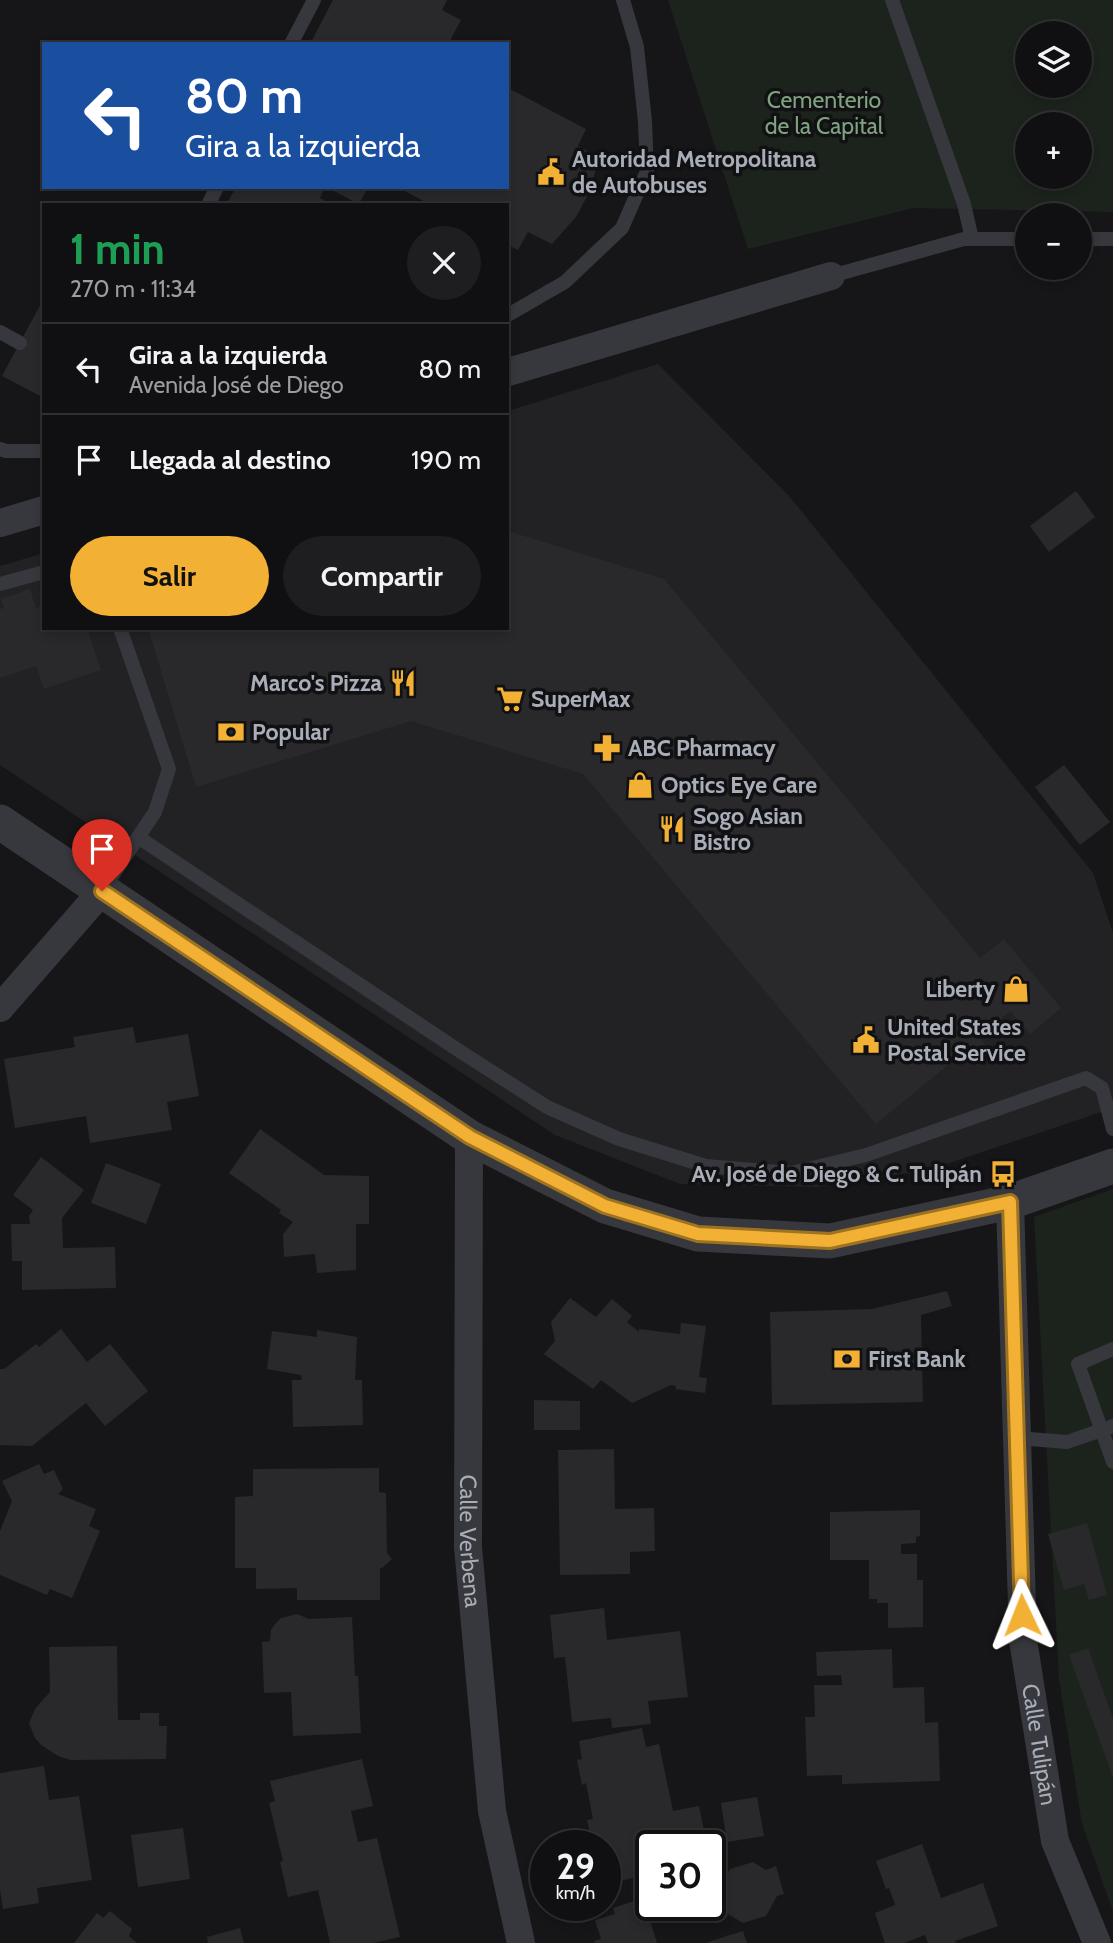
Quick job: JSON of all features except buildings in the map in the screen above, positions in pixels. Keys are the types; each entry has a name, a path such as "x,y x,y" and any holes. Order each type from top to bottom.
{"street":[{"path":"509,372 831,276"},
{"path":"0,523 42,511"},
{"path":"0,822 470,1137 605,1206 698,1234 830,1241 1010,1202 1113,1166"},
{"path":"0,1008 102,891"},
{"name":"Calle Verbena","path":"470,1137 468,1547 492,1811 520,1943"},
{"name":"Calle Tulipán","path":"1010,1202 1023,1640 1055,1841 1097,1943"}],"lane":[{"path":"293,42 314,0"},
{"path":"509,315 565,282 622,228 647,171 646,121 637,47 623,0"},
{"path":"892,0 964,204 972,239"},
{"path":"831,276 964,239 1015,239"},
{"path":"1092,239 1113,239"},
{"path":"0,332 20,343"},
{"path":"0,449 42,451"},
{"path":"0,584 42,573"},
{"path":"102,891 155,812 169,769 121,630"},
{"path":"138,837 547,1107 607,1134 706,1167 791,1173 866,1155 1086,1078 1102,1088 1113,1129"},
{"path":"1113,1349 1078,1364 1107,1428 1113,1462"},
{"path":"1017,1438 1067,1442 1107,1428"}],"shaded area":[{"path":"658,364 790,497 1093,873 1113,933 1113,1108 932,1169 817,1187 680,1184 555,1135 0,765 0,566 42,554 42,630 509,630 509,411"}],"green space":[{"name":"Cementerio de la Capital","path":"668,0 1113,0 1113,212 1092,212 1092,203 1015,203 1015,210 913,208 748,249"},
{"path":"1113,1189 1113,1911 1082,1824 1059,1679 1034,1217"}],"place":[{"name":"Autoridad Metropolitana de Autobuses","path":"551,172"},
{"name":"Marco's Pizza","path":"403,683"},
{"name":"SuperMax","path":"510,699"},
{"name":"Popular","path":"231,732"},
{"name":"ABC Pharmacy","path":"607,748"},
{"name":"Optics Eye Care","path":"640,785"},
{"name":"Sogo Asian Bistro","path":"672,829"},
{"name":"Liberty","path":"1016,989"},
{"name":"United States Postal Service","path":"866,1040"},
{"name":"Av. José de Diego & C. Tulipán","path":"1003,1174"},
{"name":"First Bank","path":"847,1359"}],"route":[{"path":"102,891 470,1137 605,1206 698,1234 830,1241 1010,1202 1022,1615"}]}
